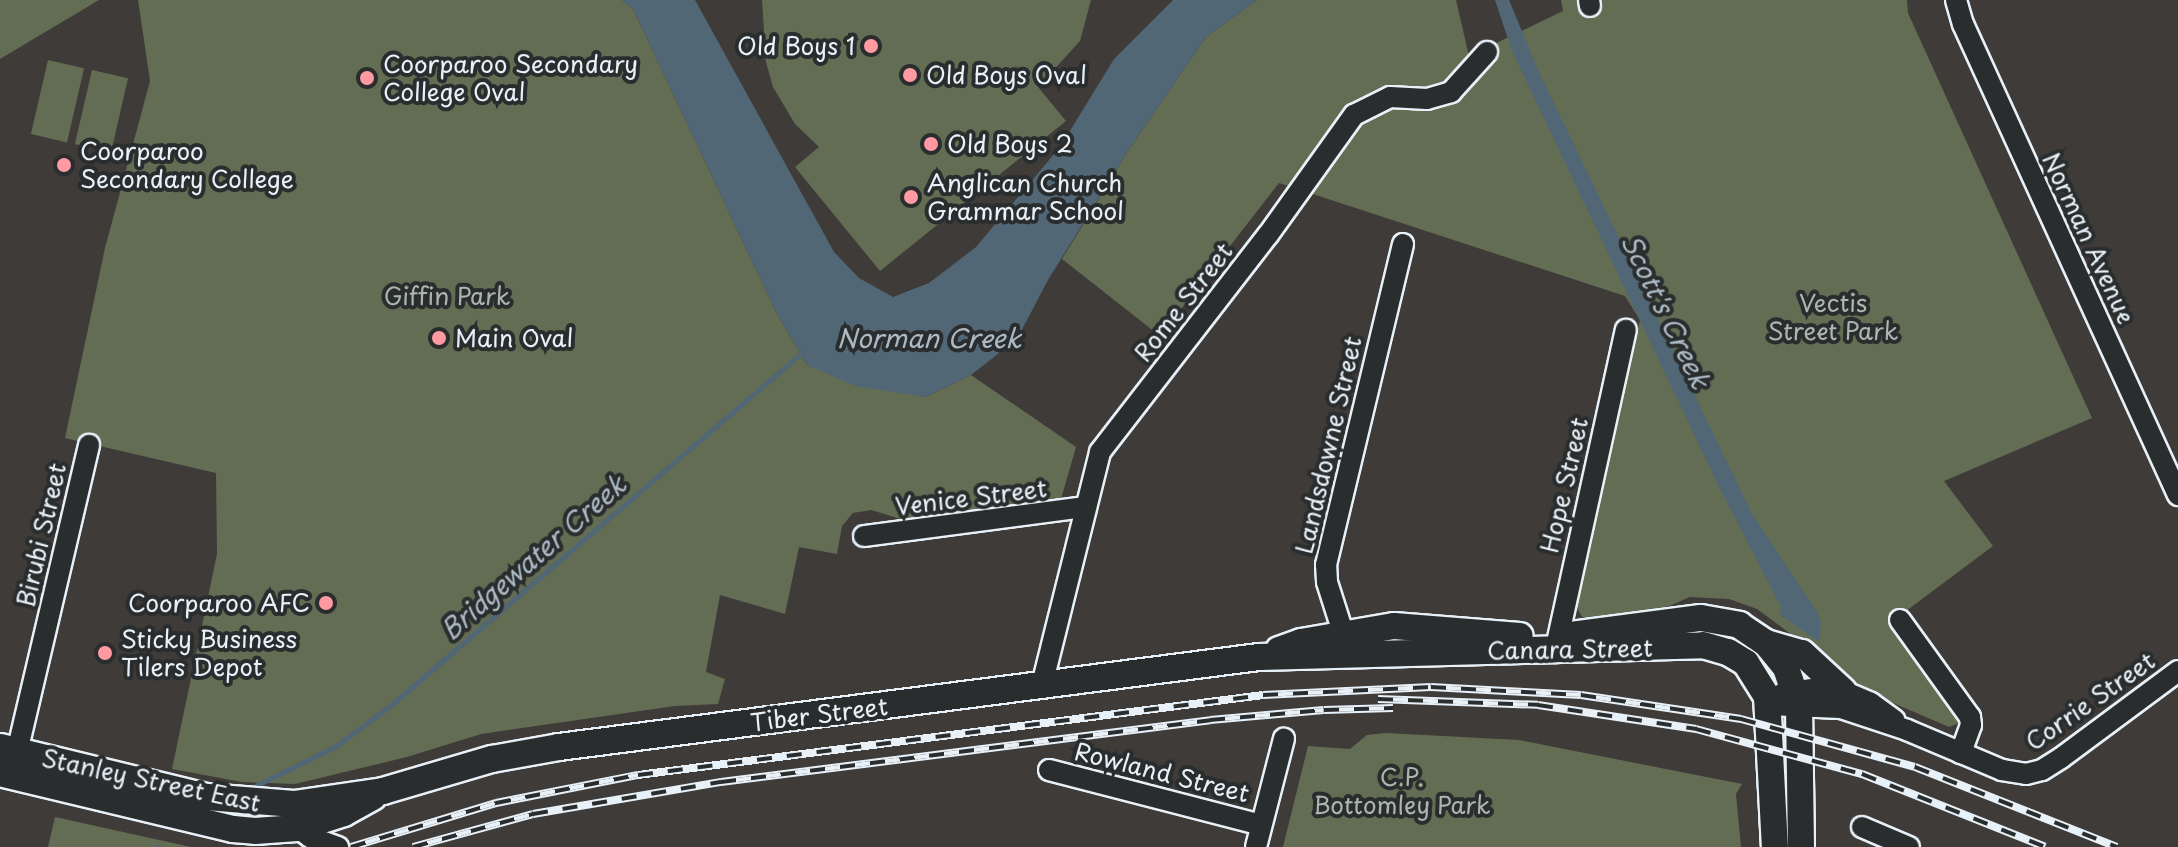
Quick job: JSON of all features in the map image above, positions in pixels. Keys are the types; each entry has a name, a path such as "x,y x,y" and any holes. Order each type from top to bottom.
{"main road":[{"name":"Canara Street","path":"1556,644 1701,618 1739,625 1766,643"},
{"name":"Tiber Street","path":"271,803 294,804 383,791 492,759 559,747 1259,657 1301,642 1347,644"},
{"path":"1766,643 1802,653 1843,691"},
{"path":"1766,643 1786,668 1798,698 1801,847"},
{"name":"Canara Street","path":"1347,644 1688,645 1717,648 1746,663 1768,700"},
{"path":"1768,700 1775,847"},
{"name":"Stanley Street East","path":"7,762 207,797 271,803"},
{"name":"Stanley Street East","path":"7,762 233,829"},
{"name":"Tiber Street","path":"233,829 297,828 344,813 383,791"}],"street":[{"name":"Norman Avenue","path":"1956,0 1969,38 2178,495"},
{"name":"Rome Street","path":"1042,685 1100,452 1268,235 1354,115 1371,103 1390,97 1427,99 1451,92 1487,52"},
{"name":"Landsdowne Street","path":"1347,644 1327,582 1326,565 1403,244"},
{"name":"Hope Street","path":"1556,644 1626,330"},
{"name":"Birubi Street","path":"7,762 89,445"},
{"name":"Venice Street","path":"864,536 1085,507"},
{"path":"1768,700 1798,698 1841,708 1907,730 1961,753 1971,725 1970,717 1900,620"},
{"name":"Corrie Street","path":"1961,753 2010,772 2032,773 2061,758 2178,671"},
{"path":"1798,698 1820,688 1843,691 1871,703 1907,730"},
{"path":"1256,847 1284,739"},
{"name":"Rowland Street","path":"1049,770 1261,825"},
{"name":"Stanley Street East","path":"271,803 297,828 318,841 338,847"},
{"path":"1862,827 1909,847"},
{"name":"Stanley Street East","path":"233,829 268,847"}],"green space":[{"path":"0,0 99,0 0,59"},
{"name":"Giffin Park","path":"138,0 622,0 633,9 776,312 807,365 925,397 971,375 1076,447 1061,499 901,519 871,510 853,513 842,526 837,554 799,547 785,614 720,595 706,672 725,679 718,704 675,706 481,734 407,757 295,784 242,782 172,769 217,554 216,473 65,438 105,248 150,81"},
{"name":"Old Boys Oval","path":"762,0 1091,0 1080,41 1038,87 1066,121 880,271 795,167 819,147 795,124 773,87 766,62"},
{"name":"Vectis Street Park","path":"1257,0 1456,0 1469,56 1563,11 1561,0 1907,0 1908,13 2092,418 1944,481 1993,546 1890,623 1958,713 1959,723 1949,727 1870,693 1757,609 1729,599 1690,597 1669,606 1595,620 1582,617 1576,606 1640,320 1625,296 1279,183 1160,336 1062,259 1129,149 1206,37"},
{"path":"48,60 84,68 67,142 31,134"},
{"path":"92,70 128,78 111,152 75,144"},
{"name":"C.P. Bottomley Park","path":"1386,733 1519,740 1742,784 1736,794 1741,847 1283,847 1308,746 1350,749 1367,735"},
{"path":"55,817 191,847 48,847"}],"water":[{"name":"Norman Creek","path":"622,0 695,0 834,252 859,278 893,297 929,283 976,247 1060,147 1114,59 1173,0 1257,0 1206,37 1129,149 1048,280 1017,339 971,375 925,397 855,386 807,365 776,312 633,9"},
{"path":"1495,0 1509,0 1538,70 1751,512 1817,612 1821,623 1819,642 1780,615 1781,607 1719,487 1512,51"}],"waterway":[{"name":"Bridgewater Creek","path":"257,785 336,746 391,705 806,349"}],"railway":[{"path":"351,847 496,803 638,775 1263,695 1431,687 1581,695 1741,719 1915,767 2117,847"},
{"path":"1378,699 1538,705 1696,729 1862,774 2045,847"},
{"path":"413,847 533,814 721,782 1210,720 1324,710 1393,708"}],"place":[{"name":"Old Boys 1","path":"871,46"},
{"name":"Old Boys Oval","path":"910,75"},
{"name":"Coorparoo Secondary College Oval","path":"367,78"},
{"name":"Old Boys 2","path":"931,144"},
{"name":"Coorparoo Secondary College","path":"64,165"},
{"name":"Anglican Church Grammar School","path":"911,197"},
{"name":"Main Oval","path":"439,338"},
{"name":"Coorparoo AFC","path":"326,603"},
{"name":"Sticky Business Tilers Depot","path":"105,653"}],"water label":[{"name":"Scott's Creek","path":"1666,311"}]}
